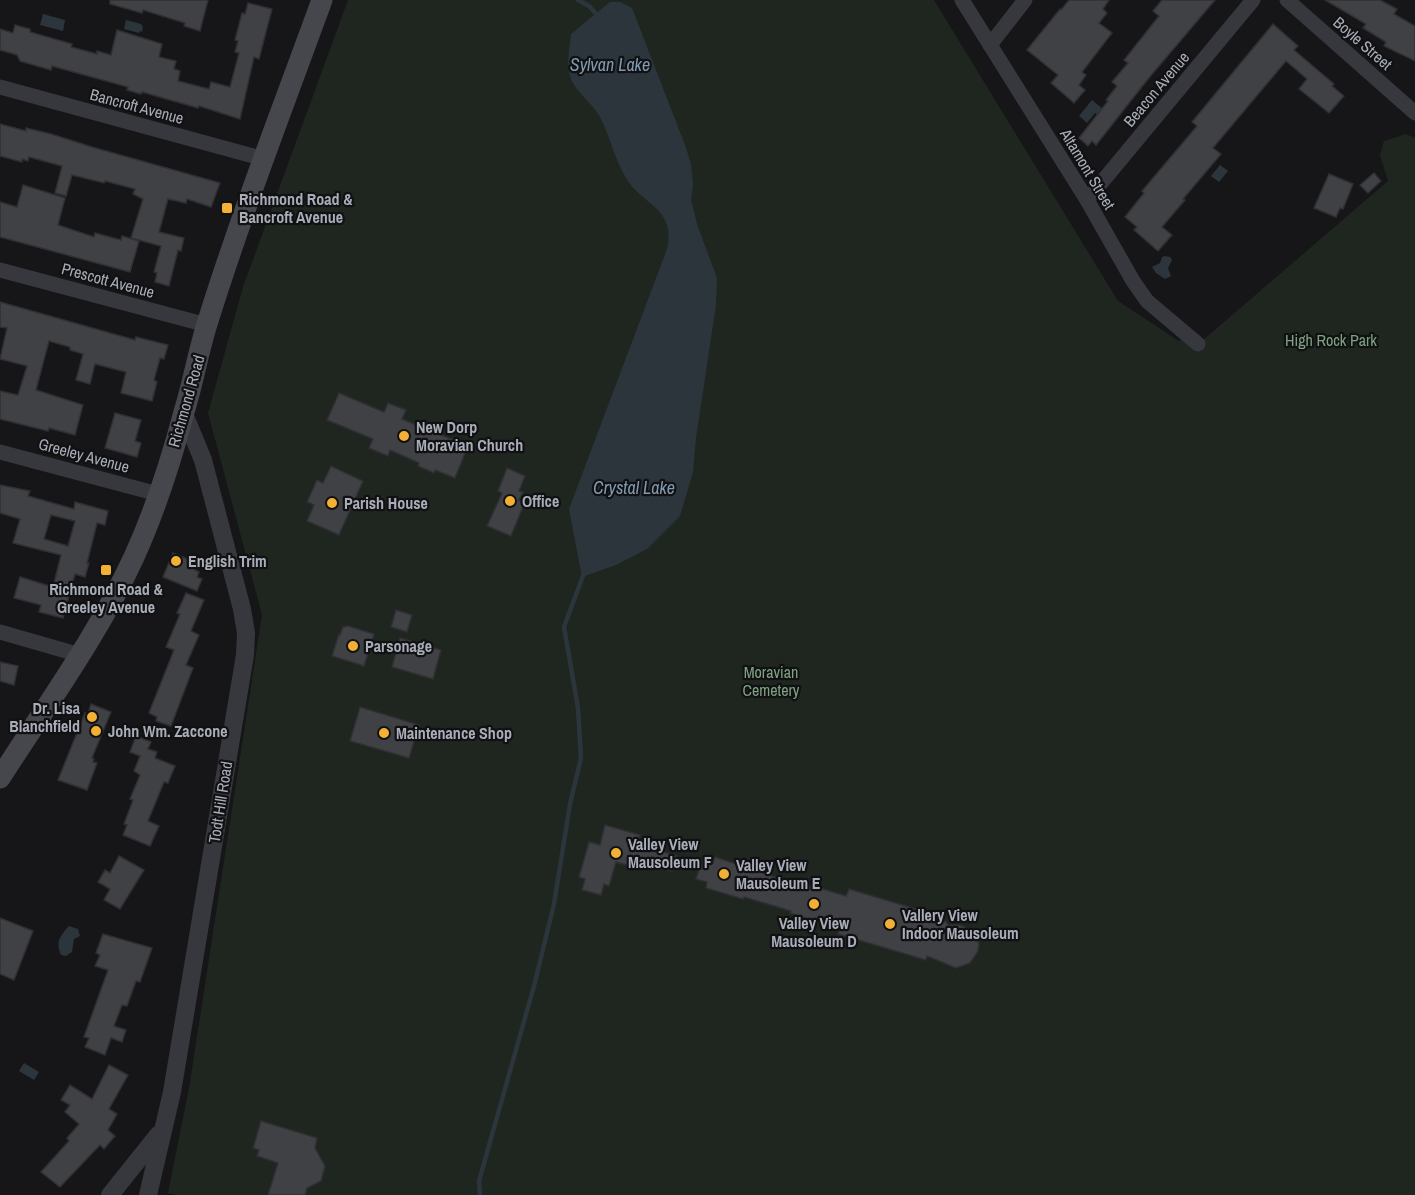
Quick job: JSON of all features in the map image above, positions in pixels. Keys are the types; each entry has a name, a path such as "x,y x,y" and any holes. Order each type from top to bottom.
{"main road":[{"name":"Richmond Road","path":"0,778 80,655 107,610 134,557 158,494 184,414 207,325 322,0"}],"street":[{"name":"Altamont Street","path":"962,0 1087,200 1133,281 1164,317 1198,344"},
{"path":"990,45 1025,0"},
{"name":"Beacon Avenue","path":"1087,200 1253,0"},
{"name":"Boyle Street","path":"1287,0 1415,113"},
{"name":"Bancroft Avenue","path":"0,87 264,159"},
{"name":"Prescott Avenue","path":"0,270 207,325"},
{"name":"Todt Hill Road","path":"148,1195 161,1131 172,1092 245,655 246,633 242,609 203,460 184,414"},
{"name":"Greeley Avenue","path":"0,452 158,494"},
{"path":"0,632 80,655"},
{"path":"110,1195 161,1131"}],"green space":[{"name":"Moravian Cemetery","path":"348,0 934,0 1118,301 1179,341 1183,338 1195,347 1388,181 1380,155 1384,141 1406,134 1415,138 1415,1195 177,1195 168,1193 189,1088 262,615 208,413 243,287"}],"water":[{"name":"Crystal Lake","path":"610,2 620,2 632,8 685,145 691,164 693,184 691,200 698,227 717,278 716,305 693,472 680,516 647,549 616,565 582,577 569,509 667,249 669,236 663,216 628,181 619,165 600,117 572,82 570,76 568,61 571,34"},
{"path":"43,14 65,20 63,31 40,25"},
{"path":"126,20 141,24 142,32 124,29"},
{"path":"1092,100 1103,109 1098,116 1095,113 1087,123 1079,116"},
{"path":"1220,165 1228,171 1219,182 1211,176"},
{"path":"1165,256 1172,260 1168,268 1171,276 1165,279 1152,267 1160,263 1162,257"},
{"path":"69,926 78,929 80,936 74,939 72,952 66,956 61,955 59,942 61,935"},
{"path":"24,1063 39,1072 34,1080 19,1071"}],"building":[{"path":"110,0 208,0 200,31 184,26 185,23 143,10 142,13 110,4"},
{"path":"1069,0 1109,0 1103,9 1107,13 1099,23 1112,33 1082,72 1086,75 1079,85 1085,90 1074,103 1051,83 1058,75 1027,50"},
{"path":"1162,0 1215,0 1096,145 1092,141 1088,146 1079,138 1108,101 1106,100 1117,86 1112,82 1128,63 1124,60 1159,16 1153,11"},
{"path":"1325,0 1380,0 1397,9 1394,14 1415,26 1415,61 1384,46 1386,42 1363,28 1366,24"},
{"path":"248,3 272,9 259,59 254,57 240,119 199,106 198,108 142,92 141,94 127,90 128,87 52,66 51,70 37,66 20,61 17,55 0,50 0,29 13,33 15,25 30,29 30,32 72,44 71,47 111,55 117,30 162,44 159,57 176,61 174,69 180,71 178,81 209,89 211,82 230,87 239,53 235,52 238,41 235,40 242,13 245,14"},
{"path":"1273,24 1298,46 1294,50 1334,84 1332,86 1344,96 1329,113 1299,89 1307,79 1286,61 1213,148 1221,154 1162,227 1172,235 1158,251 1134,230 1137,227 1125,217 1144,193 1142,191 1197,126 1192,122"},
{"path":"0,124 26,131 26,128 51,134 220,183 211,207 187,199 186,203 168,199 159,232 184,238 181,251 178,250 169,286 155,282 157,273 154,272 161,246 131,238 143,199 133,194 135,189 72,175 66,196 55,193 62,166 29,157 28,161 22,159 22,162 0,156"},
{"path":"1374,173 1381,181 1368,193 1360,185"},
{"path":"1329,174 1353,184 1343,209 1340,208 1336,217 1314,208"},
{"path":"23,185 65,198 58,225 94,237 95,233 121,240 122,236 139,241 130,272 0,237 0,202 17,207"},
{"path":"0,302 135,340 136,337 168,345 164,359 160,358 154,380 157,382 152,401 121,393 126,372 95,364 90,384 76,380 83,354 70,350 70,347 49,341 36,390 83,405 75,435 0,419 0,391 18,395 27,366 0,359 7,328 0,327"},
{"name":"New Dorp Moravian Church","path":"339,393 384,412 388,403 406,410 402,419 468,446 455,478 435,470 434,473 418,466 419,463 390,450 388,456 369,448 373,439 327,420"},
{"path":"115,413 141,420 135,441 141,443 137,457 105,448"},
{"name":"Parish House","path":"331,466 363,481 339,535 307,521 314,505 307,502 317,480 323,483"},
{"name":"Office","path":"507,468 525,476 519,491 523,492 519,500 525,502 511,536 487,526 502,493 498,491"},
{"path":"0,485 30,491 28,496 74,509 75,502 108,511 105,525 97,523 85,577 75,574 63,618 39,612 41,605 14,598 20,577 53,587 61,555 13,543 20,519 0,513","holes":["51,515 75,521 68,546 44,539"]},
{"path":"173,553 197,563 195,570 199,572 197,577 202,579 197,591 163,577"},
{"path":"186,593 204,600 191,631 199,635 186,665 193,668 171,726 156,721 157,717 149,713 174,650 166,647"},
{"path":"396,610 412,615 407,632 391,627"},
{"name":"Parsonage","path":"348,626 374,634 364,666 332,656 339,634 343,627"},
{"path":"400,638 441,650 433,679 392,667"},
{"path":"0,662 18,666 14,685 0,681"},
{"path":"91,704 111,712 92,758 93,762 97,763 87,790 58,780 85,713 88,714"},
{"name":"Maintenance Shop","path":"360,707 419,725 409,758 350,741"},
{"path":"136,736 151,742 148,749 157,752 155,758 175,766 168,783 164,782 148,821 159,826 150,846 123,835 127,825 124,824 133,800 130,799 140,775 134,771 140,756 130,752"},
{"name":"Valley View Mausoleum F","path":"605,825 640,835 638,841 649,844 648,847 677,856 672,871 633,861 631,866 616,862 609,886 604,884 601,895 582,890 585,879 579,877 589,842 600,845"},
{"path":"119,856 144,870 120,909 104,900 110,889 98,882 105,870 110,873"},
{"path":"715,857 799,885 800,882 846,896 849,889 939,916 938,920 948,925 960,925 973,931 979,944 978,951 970,963 956,968 927,956 926,960 838,934 840,929 790,913 791,911 706,888 707,882 696,879 702,860 713,863"},
{"path":"0,918 33,931 14,980 0,974"},
{"path":"103,934 152,948 140,982 136,981 127,1006 122,1005 114,1026 126,1030 122,1042 111,1038 105,1055 85,1047 89,1038 84,1037 108,970 95,966 100,955 96,953"},
{"path":"109,1065 128,1075 109,1109 117,1114 108,1130 115,1136 104,1149 100,1145 60,1187 41,1172 69,1141 67,1138 79,1124 65,1112 70,1105 61,1100 70,1085 92,1099"},
{"path":"261,1121 317,1138 315,1148 325,1166 321,1181 307,1188 305,1195 268,1195 278,1163 257,1156 259,1150 253,1148"}],"waterway":[{"path":"578,0 589,6 598,16"},
{"path":"480,1195 479,1181 534,986 554,904 570,804 581,758 578,708 564,627 584,573"}],"place":[{"name":"Richmond Road & Bancroft Avenue","path":"227,208"},
{"name":"New Dorp Moravian Church","path":"404,436"},
{"name":"Office","path":"510,501"},
{"name":"Parish House","path":"332,503"},
{"name":"English Trim","path":"176,561"},
{"name":"Richmond Road & Greeley Avenue","path":"106,570"},
{"name":"Parsonage","path":"353,646"},
{"name":"Dr. Lisa Blanchfield","path":"92,717"},
{"name":"John Wm. Zaccone","path":"96,731"},
{"name":"Maintenance Shop","path":"384,733"},
{"name":"Valley View Mausoleum F","path":"616,853"},
{"name":"Valley View Mausoleum E","path":"724,874"},
{"name":"Valley View Mausoleum D","path":"814,904"},
{"name":"Vallery View Indoor Mausoleum","path":"890,924"}],"water label":[{"name":"Sylvan Lake","path":"610,65"}],"park label":[{"name":"High Rock Park","path":"1331,340"}]}
